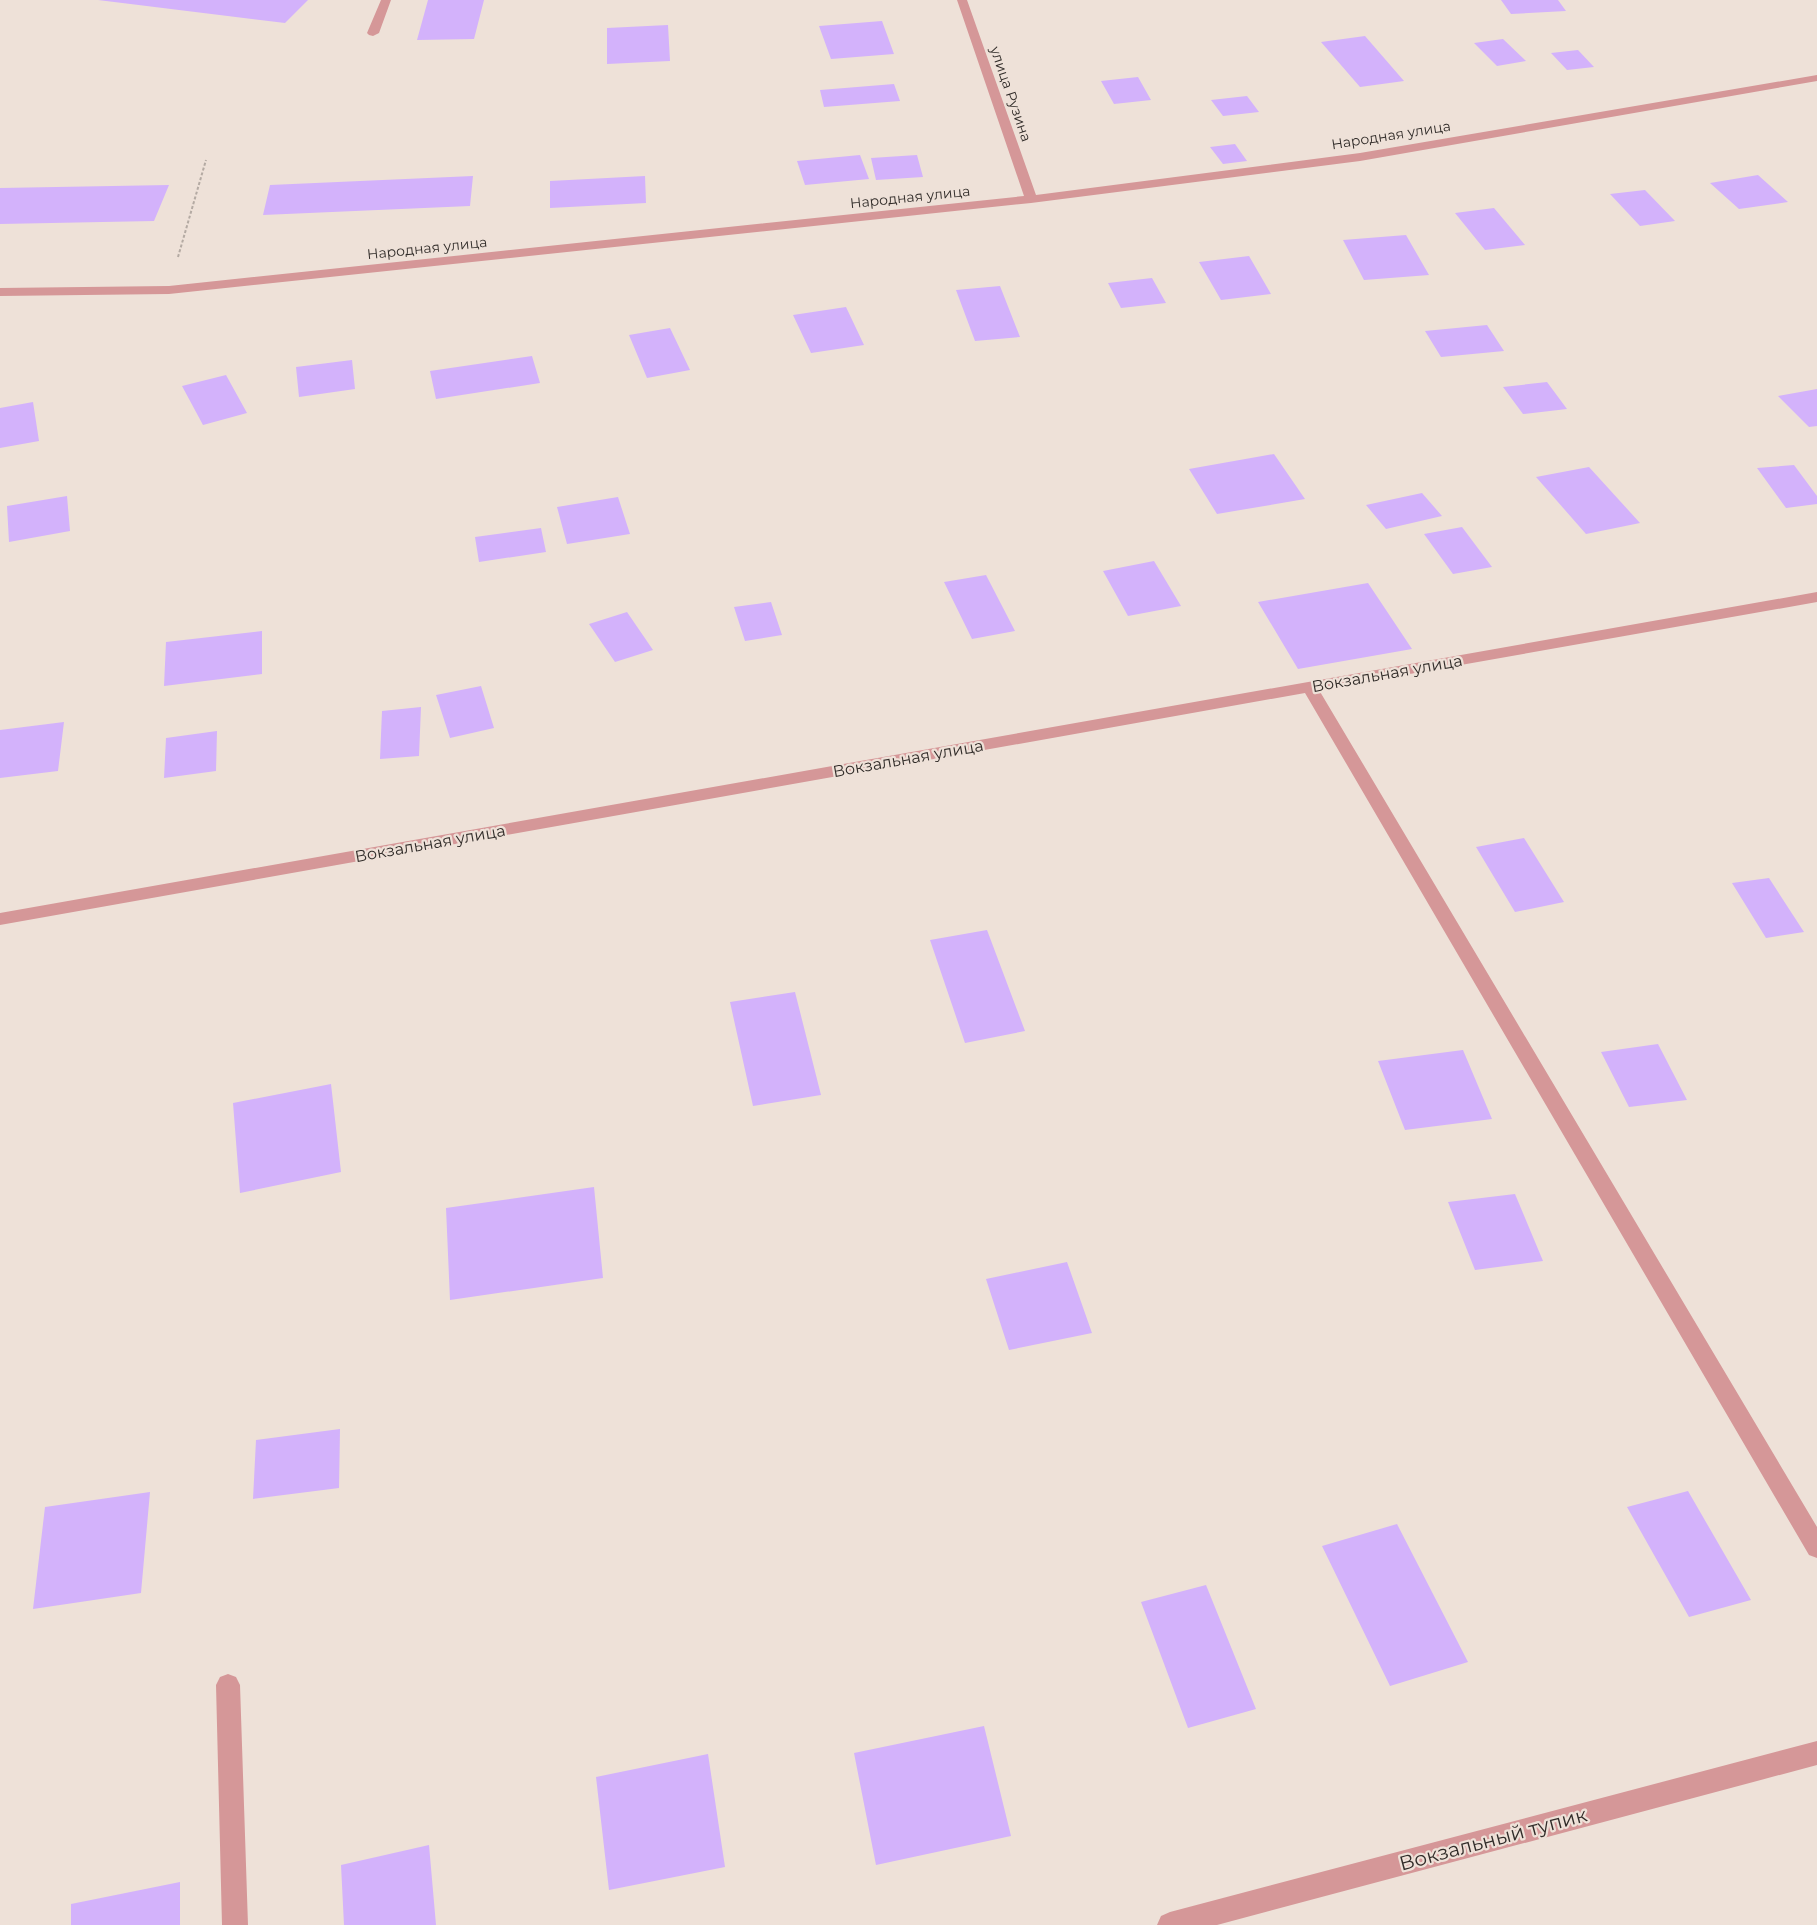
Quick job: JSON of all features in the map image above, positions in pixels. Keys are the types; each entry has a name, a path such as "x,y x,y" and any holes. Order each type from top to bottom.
{"street":[{"path":"373,33 386,0"},
{"name":"улица Рузина","path":"962,0 1032,199"},
{"name":"Народная улица","path":"0,292 169,290 1032,199 1360,157 1817,78"},
{"name":"Вокзальная улица","path":"0,919 1817,597"},
{"path":"1309,687 1817,1548"},
{"path":"228,1685 235,1925"},
{"name":"Вокзальный тупик","path":"1170,1925 1817,1753"}],"path":[{"path":"169,290 206,160"}],"building":[{"path":"98,0 308,0 285,23"},
{"path":"428,0 484,0 474,39 417,40"},
{"path":"1501,0 1558,0 1566,11 1511,14"},
{"path":"882,21 894,54 831,59 819,26"},
{"path":"668,25 670,61 607,64 607,28"},
{"path":"1365,36 1404,81 1360,87 1321,42"},
{"path":"1503,39 1526,61 1497,66 1474,43"},
{"path":"1578,50 1594,67 1567,70 1551,53"},
{"path":"1138,77 1151,100 1114,104 1101,81"},
{"path":"894,84 900,101 824,107 820,90"},
{"path":"1247,96 1259,112 1223,116 1211,100"},
{"path":"1235,144 1247,161 1223,164 1210,147"},
{"path":"860,155 869,179 805,185 797,161"},
{"path":"917,155 923,177 876,180 871,158"},
{"path":"1758,175 1788,202 1739,209 1710,183"},
{"path":"473,176 470,206 263,215 270,185"},
{"path":"645,176 646,203 550,208 550,181"},
{"path":"169,185 154,221 0,224 0,188"},
{"path":"1645,190 1675,221 1640,226 1610,194"},
{"path":"1494,208 1525,245 1485,250 1455,213"},
{"path":"1406,235 1429,275 1364,280 1343,240"},
{"path":"1249,256 1271,294 1221,300 1199,262"},
{"path":"1152,278 1166,303 1121,308 1108,283"},
{"path":"1000,286 1020,337 975,341 956,290"},
{"path":"846,307 864,345 811,353 793,315"},
{"path":"1487,325 1504,351 1441,357 1425,331"},
{"path":"670,328 690,370 647,378 629,335"},
{"path":"532,356 540,383 436,399 430,371"},
{"path":"352,360 355,389 299,397 296,367"},
{"path":"226,375 247,413 203,425 182,386"},
{"path":"1547,382 1567,409 1523,414 1503,387"},
{"path":"1817,389 1817,426 1809,427 1778,396"},
{"path":"33,402 39,441 0,448 0,408"},
{"path":"1274,454 1305,499 1217,514 1189,469"},
{"path":"1794,465 1817,496 1817,504 1786,508 1757,468"},
{"path":"1589,467 1640,523 1586,534 1536,477"},
{"path":"1422,493 1442,516 1386,529 1366,505"},
{"path":"67,496 70,531 9,542 7,506"},
{"path":"618,497 630,534 567,544 557,507"},
{"path":"1462,527 1492,567 1453,574 1424,534"},
{"path":"541,528 546,552 479,562 475,537"},
{"path":"1154,561 1181,606 1128,616 1103,571"},
{"path":"986,575 1015,631 972,639 944,582"},
{"path":"1368,583 1412,649 1298,669 1258,602"},
{"path":"771,602 782,635 745,641 734,607"},
{"path":"627,612 653,650 615,662 589,624"},
{"path":"262,631 262,674 164,686 166,642"},
{"path":"481,686 494,728 450,738 436,695"},
{"path":"421,707 419,756 380,759 382,711"},
{"path":"64,722 58,771 0,778 0,730"},
{"path":"217,731 216,771 164,778 166,738"},
{"path":"1524,838 1564,902 1515,912 1476,847"},
{"path":"1769,878 1804,932 1766,938 1732,883"},
{"path":"987,930 1025,1031 965,1043 930,940"},
{"path":"795,992 821,1095 753,1106 730,1002"},
{"path":"1658,1044 1687,1100 1629,1107 1601,1052"},
{"path":"1463,1050 1492,1119 1405,1130 1378,1061"},
{"path":"331,1084 341,1172 240,1193 233,1103"},
{"path":"594,1187 603,1278 450,1300 446,1208"},
{"path":"1515,1194 1543,1261 1475,1270 1448,1202"},
{"path":"1067,1262 1092,1333 1009,1350 986,1279"},
{"path":"340,1429 339,1488 253,1499 256,1440"},
{"path":"1688,1491 1751,1600 1689,1617 1627,1507"},
{"path":"150,1492 141,1593 33,1609 45,1507"},
{"path":"1397,1524 1468,1662 1390,1686 1322,1546"},
{"path":"1206,1585 1256,1709 1188,1728 1141,1602"},
{"path":"984,1726 1011,1836 876,1865 854,1753"},
{"path":"708,1754 725,1867 609,1890 596,1777"},
{"path":"429,1845 436,1925 344,1925 341,1865"},
{"path":"180,1882 180,1925 71,1925 71,1904"}]}
